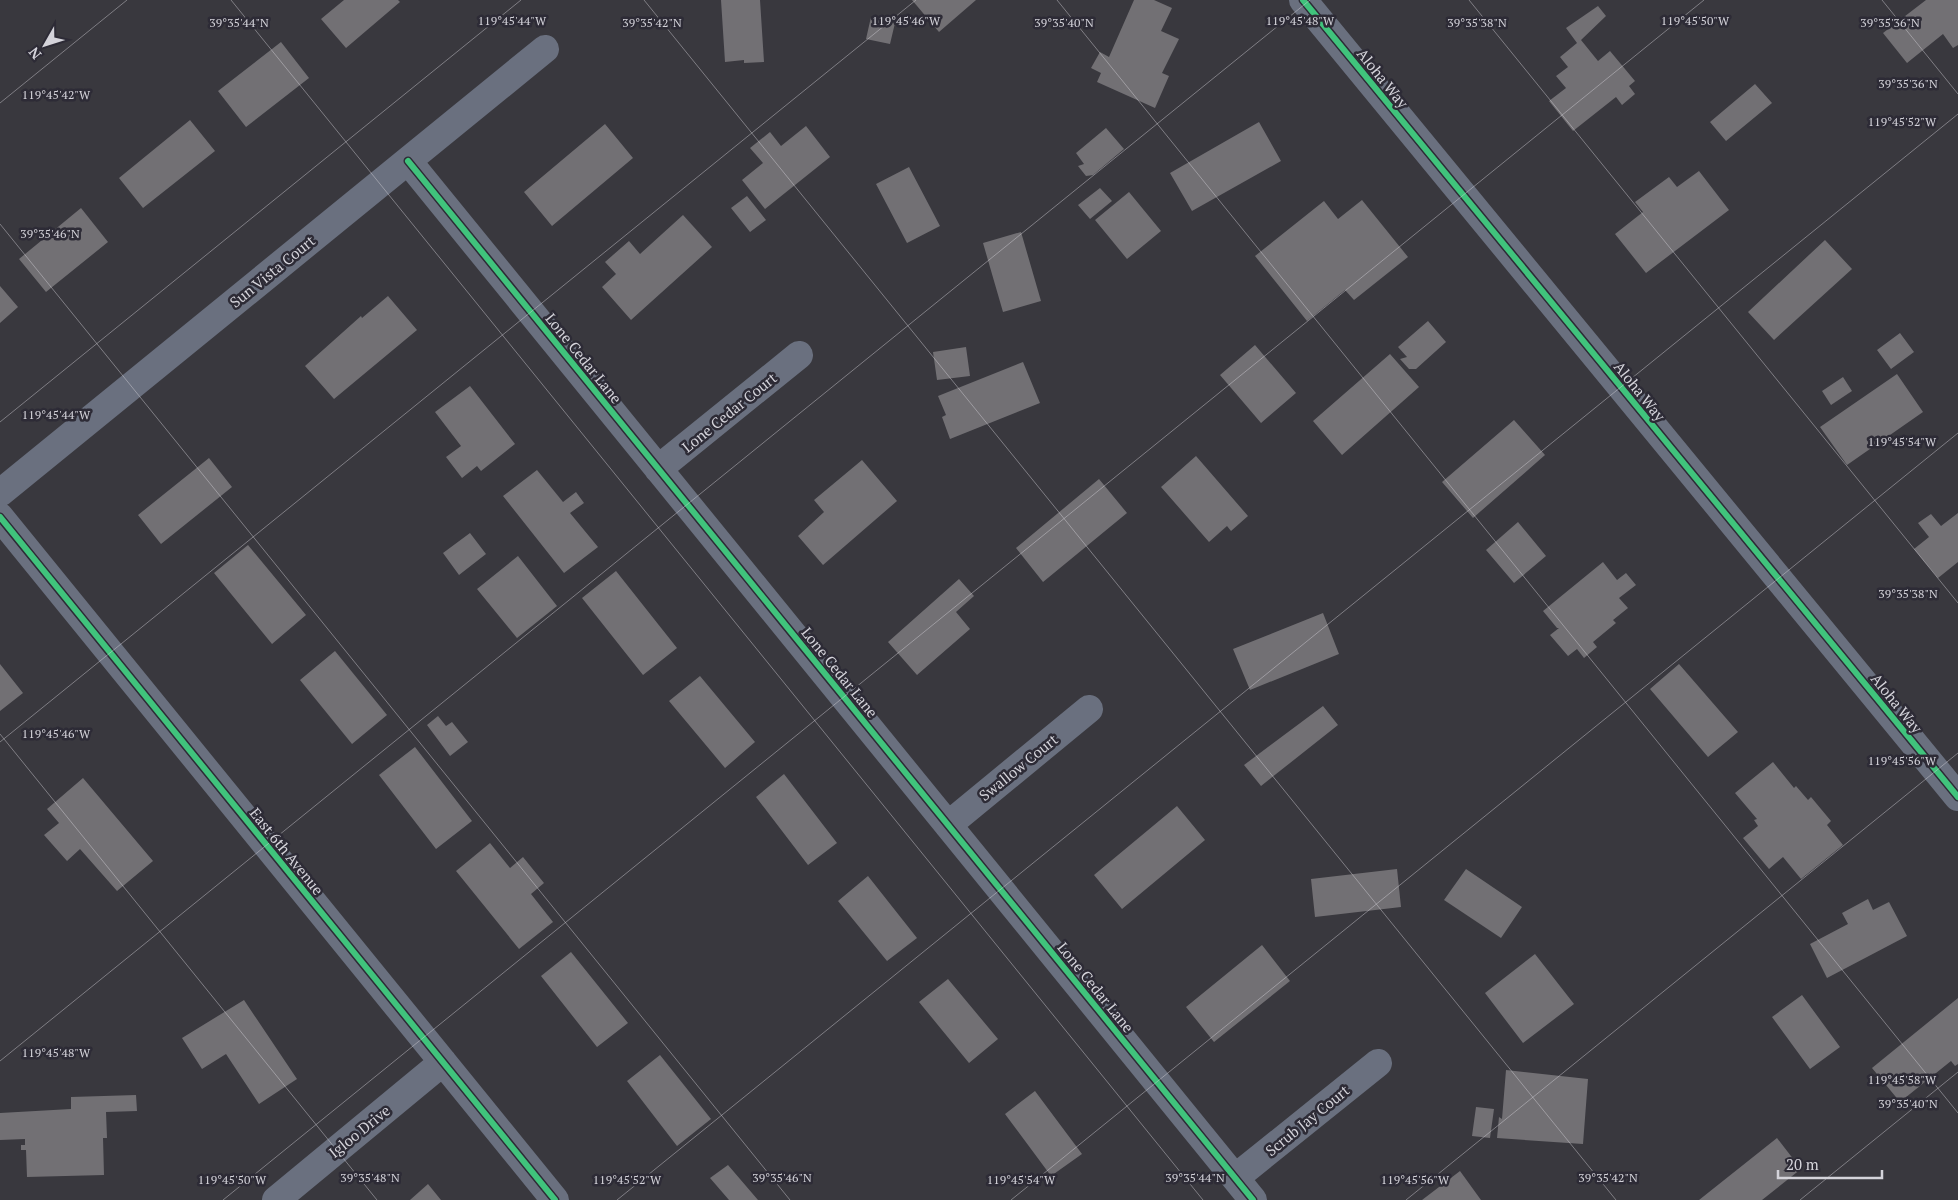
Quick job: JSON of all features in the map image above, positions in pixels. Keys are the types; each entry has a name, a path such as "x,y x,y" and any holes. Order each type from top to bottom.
{"street":[{"name":"Aloha Way","path":"1303,0 1958,797"},
{"name":"Sun Vista Court","path":"0,493 545,49"},
{"name":"Lone Cedar Lane","path":"408,160 1253,1200"},
{"name":"Lone Cedar Court","path":"658,469 799,355"},
{"name":"East 6th Avenue","path":"0,517 555,1200"},
{"name":"Swallow Court","path":"948,824 1089,709"},
{"name":"Igloo Drive","path":"276,1200 443,1062"},
{"name":"Scrub Jay Court","path":"1235,1178 1378,1063"}],"building":[{"path":"344,0 398,0 400,2 346,48 321,19"},
{"path":"721,0 760,0 764,62 744,63 744,60 725,62"},
{"path":"912,0 976,0 939,32"},
{"path":"1134,0 1154,0 1172,8 1161,31 1179,39 1162,73 1169,76 1155,108 1097,82 1101,73 1091,68 1100,52 1109,57"},
{"path":"1926,0 1958,0 1958,45 1953,48 1943,34 1907,63 1883,33"},
{"path":"1598,6 1606,16 1581,40 1598,61 1610,51 1635,81 1629,86 1635,94 1622,105 1616,97 1573,131 1549,101 1566,88 1556,76 1568,67 1560,57 1577,43 1566,28"},
{"path":"871,17 895,23 890,44 866,39"},
{"path":"281,42 309,78 246,127 218,91"},
{"path":"1755,84 1772,103 1726,141 1710,122"},
{"path":"190,120 215,151 143,208 119,178"},
{"path":"1259,122 1281,161 1192,211 1170,173"},
{"path":"605,124 633,158 552,226 524,192"},
{"path":"806,126 830,157 765,209 742,180 763,163 750,148 770,132 781,146"},
{"path":"1106,128 1124,149 1093,175 1086,176 1078,166 1084,164 1076,153"},
{"path":"909,167 940,226 907,243 876,184"},
{"path":"1699,171 1729,210 1646,273 1615,234 1643,212 1635,202 1669,177 1677,187"},
{"path":"1100,188 1112,201 1090,219 1078,205"},
{"path":"1129,192 1161,231 1127,259 1095,220"},
{"path":"747,196 766,220 750,232 731,208"},
{"path":"1362,200 1408,257 1354,300 1345,290 1307,321 1255,256 1324,201 1338,219"},
{"path":"81,208 108,242 46,292 19,259"},
{"path":"683,215 712,247 631,320 602,287 616,274 605,262 629,241 640,254"},
{"path":"1021,232 1041,301 1003,312 983,243"},
{"path":"1825,240 1852,269 1774,340 1748,312"},
{"path":"0,286 18,307 0,323"},
{"path":"388,296 417,330 334,399 305,366 361,316 362,318"},
{"path":"1428,321 1446,342 1416,369 1409,369 1400,359 1407,357 1398,347"},
{"path":"1900,333 1914,352 1891,369 1877,350"},
{"path":"1255,345 1296,393 1261,423 1220,375"},
{"path":"966,347 970,376 937,380 933,352"},
{"path":"1390,354 1419,387 1342,455 1313,421"},
{"path":"1023,362 1040,403 950,439 942,417 946,415 938,396"},
{"path":"1897,374 1923,412 1847,465 1820,427"},
{"path":"1843,377 1852,391 1831,405 1822,391"},
{"path":"470,386 515,444 481,471 477,466 462,478 446,457 461,446 435,412"},
{"path":"1514,420 1545,455 1473,518 1442,482"},
{"path":"1196,456 1248,516 1231,531 1227,526 1209,542 1161,487"},
{"path":"209,458 232,487 161,544 138,515"},
{"path":"862,460 897,501 823,565 798,536 824,512 814,500"},
{"path":"537,470 563,502 576,492 584,503 570,513 598,547 564,573 503,496"},
{"path":"1099,479 1127,513 1043,582 1016,548"},
{"path":"1958,513 1958,562 1938,578 1914,549 1929,537 1918,523 1931,514 1941,526"},
{"path":"1518,522 1546,556 1514,583 1486,550"},
{"path":"470,533 486,554 459,575 443,553"},
{"path":"248,545 306,615 272,644 214,573"},
{"path":"518,556 557,606 517,638 477,589"},
{"path":"1603,562 1617,580 1626,573 1636,585 1619,598 1628,608 1613,620 1616,623 1593,642 1597,647 1584,658 1577,649 1568,656 1550,635 1559,628 1543,611"},
{"path":"616,571 677,648 643,675 582,598"},
{"path":"959,579 974,596 956,612 970,629 917,675 888,642"},
{"path":"1323,613 1339,654 1250,690 1233,649"},
{"path":"335,651 387,715 352,744 300,680"},
{"path":"0,664 23,693 0,711"},
{"path":"1679,664 1738,732 1708,757 1650,689"},
{"path":"700,676 755,742 725,768 669,701"},
{"path":"1323,706 1338,725 1261,786 1244,765"},
{"path":"438,716 446,726 452,722 468,742 450,756 427,725"},
{"path":"415,747 472,821 436,849 379,775"},
{"path":"1773,762 1794,788 1796,786 1808,800 1811,797 1831,821 1827,825 1843,845 1801,879 1783,857 1769,869 1743,838 1758,826 1754,820 1757,819 1735,793"},
{"path":"784,774 837,843 808,865 756,797"},
{"path":"83,778 153,861 117,891 80,849 67,861 44,835 59,823 47,809"},
{"path":"1177,806 1205,840 1122,909 1094,875"},
{"path":"490,843 510,868 523,857 544,883 531,894 553,922 519,949 456,871"},
{"path":"1397,869 1401,907 1315,917 1311,879"},
{"path":"1466,869 1522,907 1501,938 1444,900"},
{"path":"868,876 917,938 887,961 838,901"},
{"path":"1868,899 1873,910 1889,902 1907,936 1827,978 1810,944 1848,924 1842,913"},
{"path":"1262,945 1290,981 1214,1042 1186,1007"},
{"path":"571,952 628,1023 597,1047 541,976"},
{"path":"1535,954 1574,1004 1523,1043 1485,993"},
{"path":"948,979 998,1039 969,1063 919,1002"},
{"path":"1802,995 1840,1047 1810,1069 1772,1017"},
{"path":"1958,998 1958,1064 1955,1066 1951,1061 1900,1102 1872,1068"},
{"path":"244,1000 297,1079 259,1104 226,1054 202,1069 182,1038"},
{"path":"660,1055 711,1119 677,1146 627,1081"},
{"path":"1506,1070 1588,1079 1583,1144 1497,1138 1499,1117 1502,1119"},
{"path":"1035,1091 1082,1154 1051,1176 1005,1114"},
{"path":"136,1095 137,1111 106,1112 107,1138 103,1138 104,1175 27,1177 26,1150 21,1150 21,1145 25,1145 25,1139 0,1140 0,1113 71,1109 71,1097"},
{"path":"1476,1107 1494,1109 1490,1138 1472,1136"},
{"path":"1777,1138 1801,1169 1762,1200 1699,1200"},
{"path":"728,1165 758,1200 729,1200 710,1178"},
{"path":"1460,1171 1481,1200 1422,1200"},
{"path":"428,1184 441,1200 410,1200"}],"cycle path":[{"path":"1303,0 1958,797"},
{"path":"408,161 1253,1200"},
{"path":"0,517 555,1200"}]}
